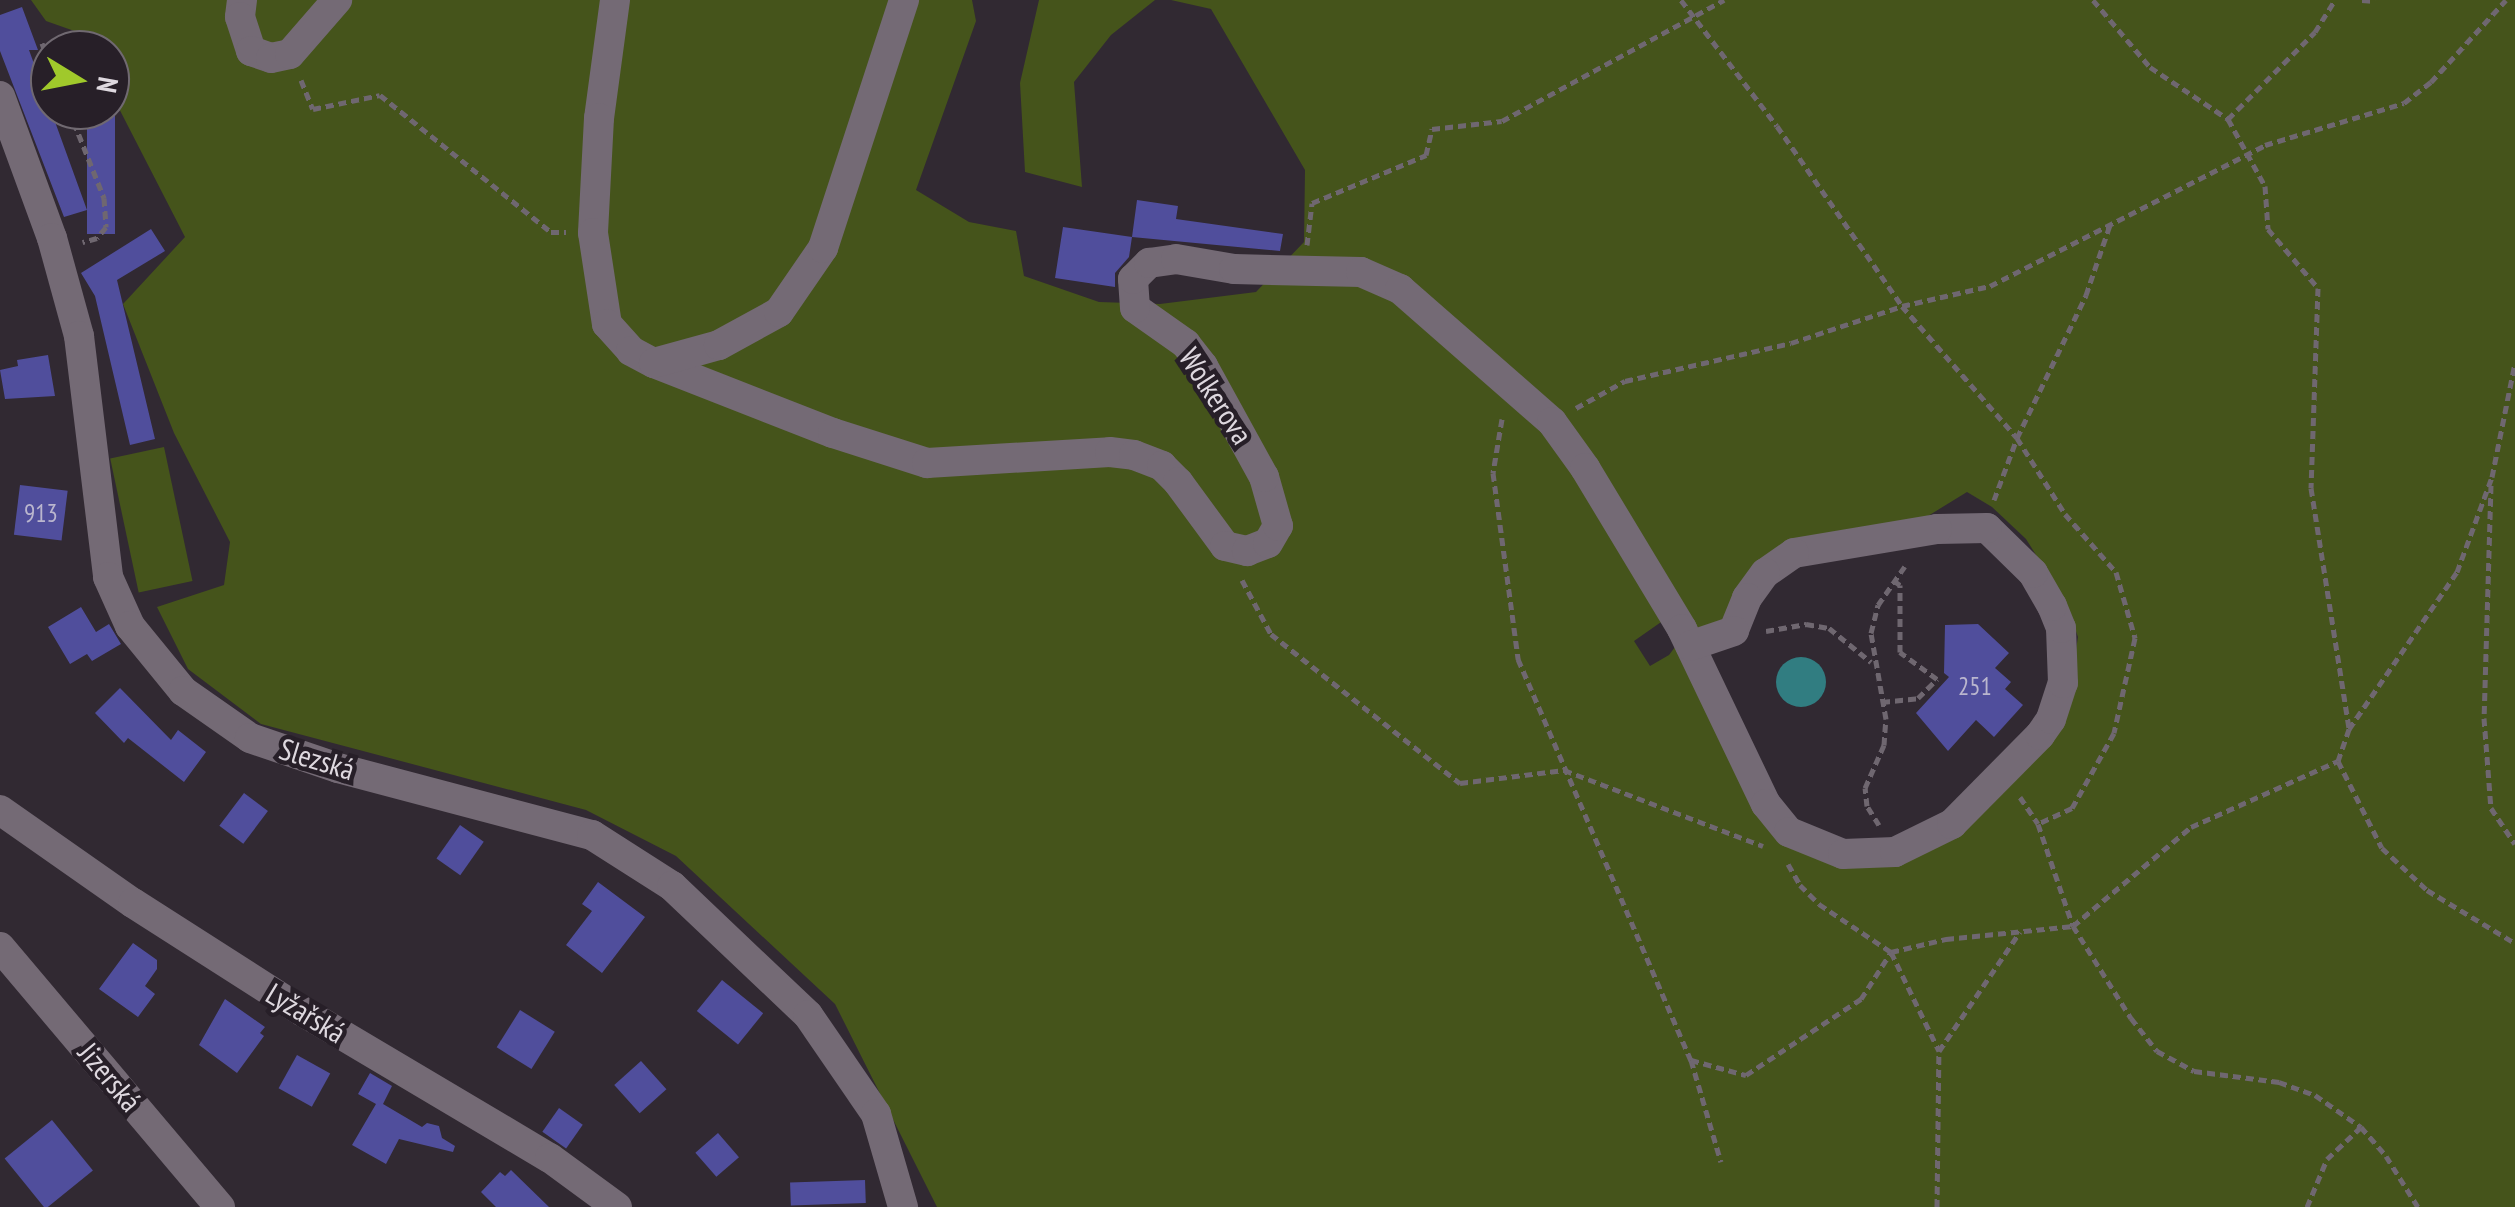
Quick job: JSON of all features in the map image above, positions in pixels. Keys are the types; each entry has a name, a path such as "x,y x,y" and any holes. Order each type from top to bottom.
{"street":[{"path":"242,0 240,16 251,51 272,58 290,54 337,0"},
{"path":"615,0 599,118 593,233 607,324 631,351 833,432 927,463 1110,452 1134,456 1170,474 1225,546"},
{"path":"654,363 719,345 779,312 823,248 904,0"},
{"name":"Slezská","path":"0,96 52,238 79,336 108,577 130,626 183,691 250,738 338,768 592,835 672,886 808,1015 876,1114 903,1207"},
{"name":"Wolkerova","path":"1225,546 1248,551 1268,543 1278,526 1274,506 1241,428 1203,366 1186,344 1135,308 1133,279 1150,264 1176,259 1234,270 1361,272 1400,289 1552,422 1586,468 1690,646 1766,804 1789,832 1842,854 1895,852 1952,824 2051,719 2062,683 2061,628 2033,572 1987,528 1936,529 1794,552 1756,586 1734,631"},
{"path":"1690,646 1734,631"},
{"name":"Lyžařská","path":"0,810 148,913 302,1011 550,1158 617,1207"},
{"name":"Jizerská","path":"0,947 220,1207"}],"path":[{"path":"1681,0 1697,16 1902,306 2017,438"},
{"path":"1303,273 1312,203 1426,155 1432,129 1502,121 1724,0"},
{"path":"2094,0 2150,67 2228,119 2265,186 2268,229 2318,288 2311,488 2349,729"},
{"path":"2228,119 2315,32 2336,0"},
{"path":"2362,0 2374,1"},
{"path":"1552,422 1625,381 1791,343 1902,306 1990,286 2247,154 2404,102 2431,82 2506,0"},
{"path":"290,54 313,109 380,95 551,232 593,233"},
{"path":"52,238 74,246 97,238 106,228 104,198 77,130"},
{"path":"1995,497 2017,438 2086,295 2110,223"},
{"path":"2515,363 2492,477 2457,572 2349,729 2338,761 2382,848 2427,890 2515,943"},
{"path":"1509,382 1492,473 1518,659 1692,1060 1721,1162"},
{"path":"2492,477 2484,718 2491,808 2515,844"},
{"path":"1895,852 1867,806 1865,788 1884,745 1871,633 1878,605 1893,580 1936,529"},
{"path":"1225,546 1271,634 1460,782 1564,770 1781,852 1800,885 1819,904 1891,952 1938,1051 1936,1207"},
{"path":"1882,702 1918,698 1936,679 1900,652 1900,585 1893,580"},
{"path":"1734,631 1775,632 1806,624 1829,628 1873,664"},
{"path":"1692,1060 1746,1075 1861,999 1891,952 1946,939 2073,926 2191,827 2338,761"},
{"path":"2027,802 2073,926 2131,1018 2157,1051 2194,1071 2279,1082 2315,1095 2360,1126 2386,1156 2418,1207"},
{"path":"1938,1051 2020,932"},
{"path":"2307,1207 2328,1159 2360,1126"}],"green space":[{"path":"31,0 972,0 976,21 916,190 969,222 1016,231 1024,276 1099,302 1160,304 1256,292 1304,242 1305,170 1211,9 1171,0 2515,0 2515,1207 937,1207 835,1004 676,856 586,810 261,724 188,669 157,607 224,585 230,542 174,433 123,304 185,237 130,130 130,30 72,30 46,21","holes":["1967,492 1992,507 2026,539 2066,603 2078,637 2071,681 1916,856 1786,844 1686,637 1737,616 1827,537 1910,527","1664,620 1678,643 1669,655 1650,666 1634,641"]},
{"path":"1039,0 1155,0 1111,35 1074,82 1082,187 1025,172 1020,83"},
{"path":"164,447 192,581 139,592 110,458"}],"water":[{"path":"1801,657 1818,665 1826,682 1818,699 1801,707 1784,699 1776,682 1784,665"}],"building":[{"path":"22,7 31,30 30,129 0,51 0,15"},
{"path":"30,130 58,130 87,210 64,217"},
{"path":"87,130 115,130 115,234 87,234"},
{"path":"1137,200 1178,206 1176,219 1283,234 1280,251 1132,237"},
{"path":"1063,227 1132,237 1129,257 1115,273 1115,287 1055,278"},
{"path":"151,229 165,251 117,280 155,439 130,445 95,296 81,273"},
{"path":"48,355 55,396 5,399 0,370 18,366 17,360"},
{"path":"20,485 68,491 62,540 14,535"},
{"path":"81,607 96,632 109,624 121,644 92,661 87,654 70,664 48,627"},
{"path":"1978,624 2009,653 1995,668 2011,682 2005,689 2023,705 1994,737 1976,720 1948,751 1916,713 1949,677 1944,673 1945,625"},
{"path":"120,688 171,740 178,730 206,752 184,782 128,738 124,743 95,713"},
{"path":"244,793 268,811 243,844 219,826"},
{"path":"460,825 484,842 460,875 436,859"},
{"path":"598,882 645,917 602,973 566,945 592,911 582,904"},
{"path":"133,943 157,960 157,969 145,986 155,994 138,1017 99,989"},
{"path":"722,980 763,1013 738,1044 697,1011"},
{"path":"225,999 265,1027 260,1033 264,1036 237,1073 199,1045"},
{"path":"520,1010 555,1032 531,1069 497,1047"},
{"path":"297,1055 330,1073 312,1107 279,1088"},
{"path":"641,1061 666,1089 640,1113 614,1085"},
{"path":"370,1073 392,1086 383,1104 422,1127 427,1123 439,1126 442,1138 455,1146 453,1152 399,1139 386,1164 352,1145 376,1104 358,1094"},
{"path":"559,1108 583,1125 566,1148 542,1132"},
{"path":"52,1120 93,1171 44,1207 5,1158"},
{"path":"718,1133 739,1157 716,1177 695,1153"},
{"path":"511,1170 549,1207 496,1207 481,1192 500,1172 505,1176"},
{"path":"865,1180 866,1203 791,1206 790,1183"}]}
